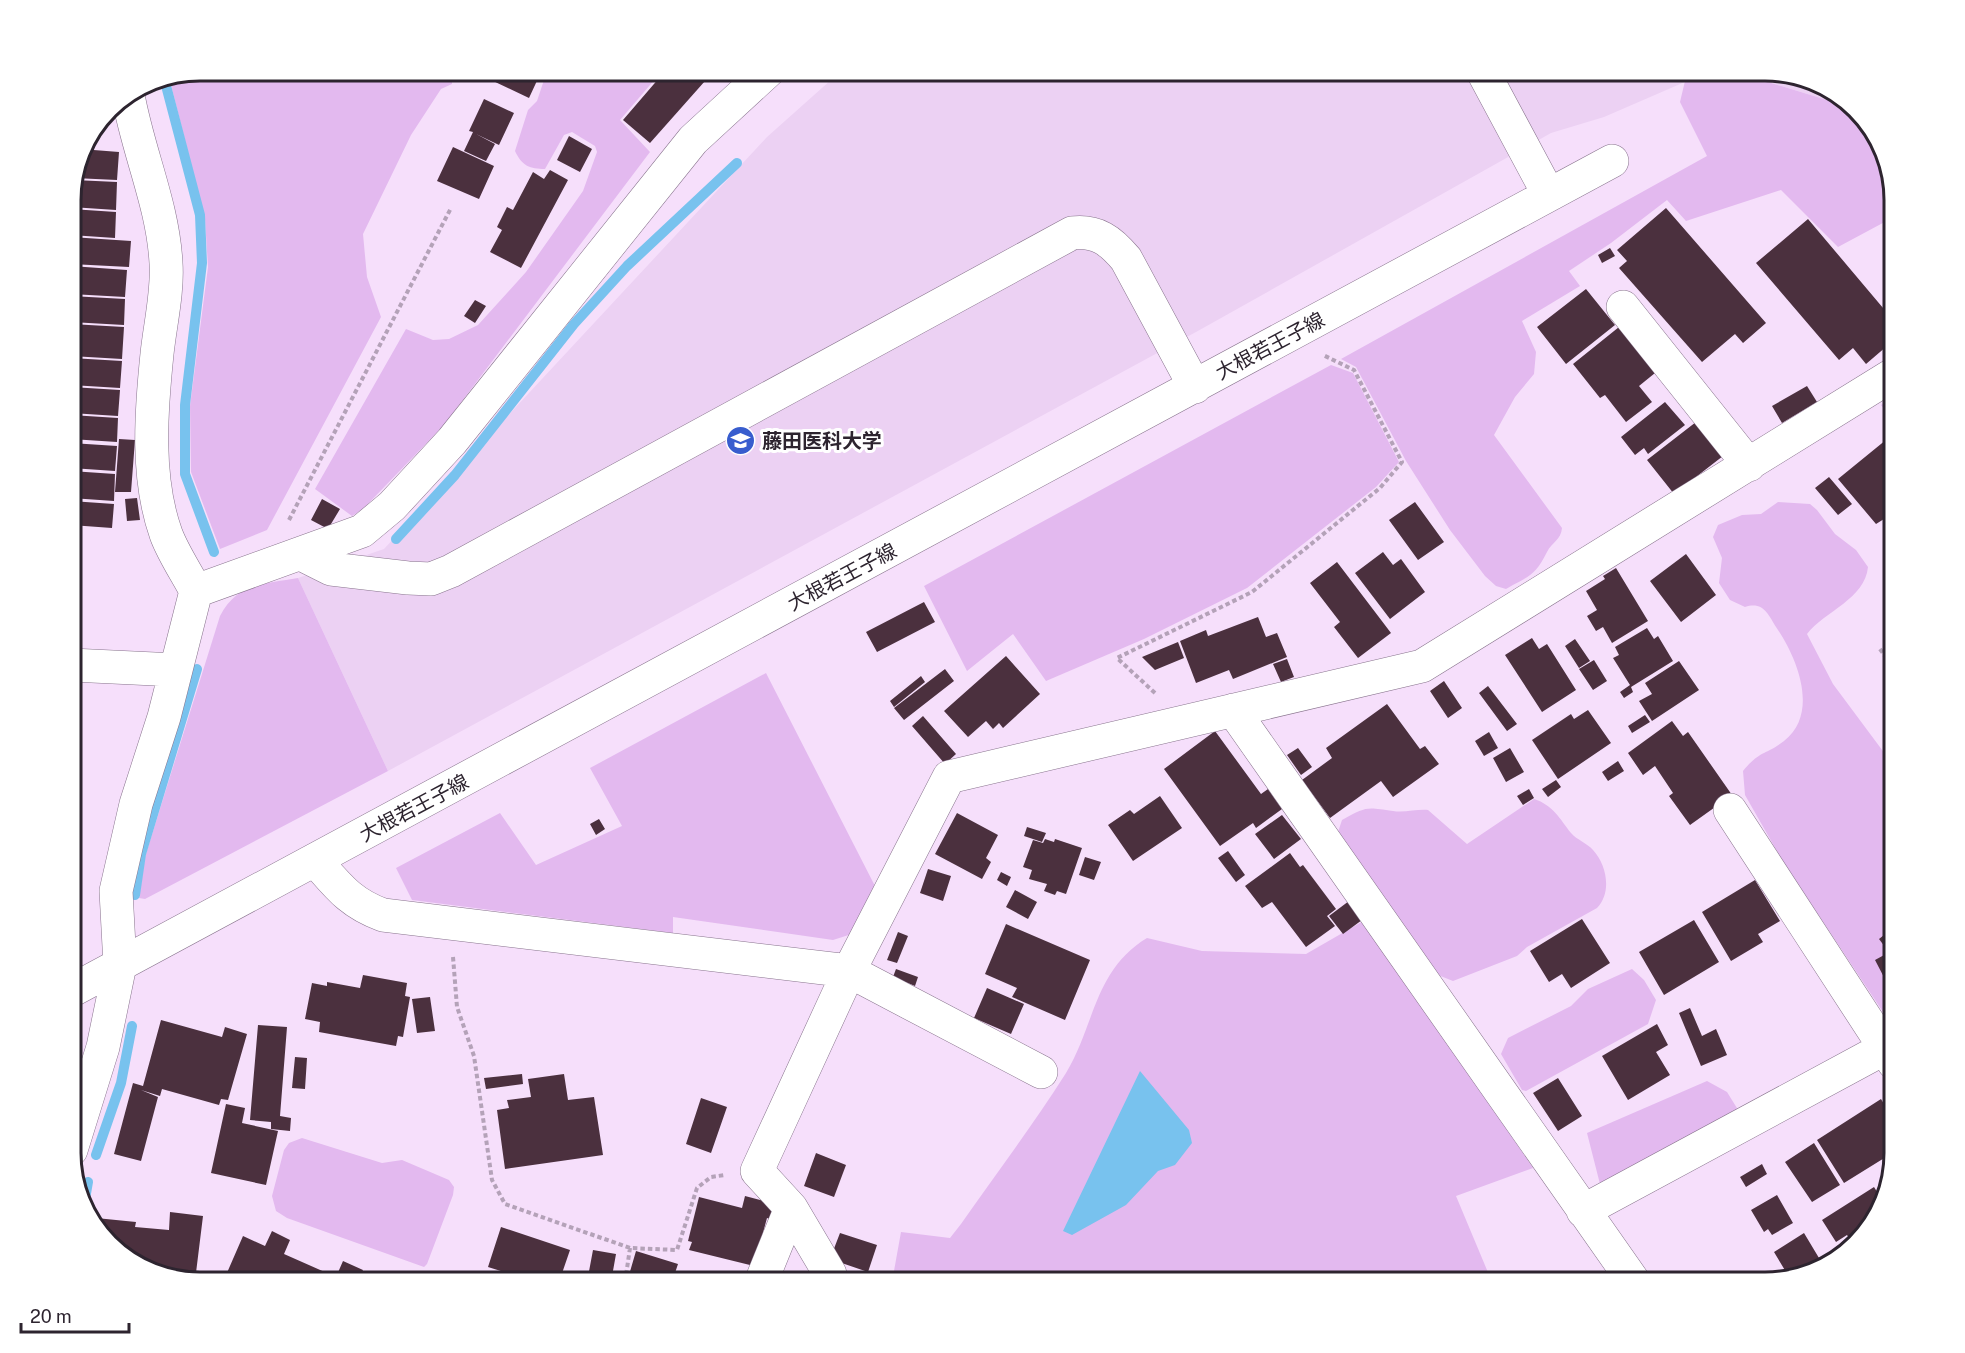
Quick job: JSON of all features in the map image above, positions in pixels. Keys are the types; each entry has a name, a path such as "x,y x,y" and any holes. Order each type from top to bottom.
{"street":[{"path":"196,591 362,531 392,506 452,441 693,140 757,81"},
{"path":"1488,81 1549,195"},
{"path":"81,1118 103,1047 120,965 116,891 136,804 164,717 196,591 166,535 156,490 153,432 154,382 167,266 163,221 142,156 130,104"},
{"name":"大根若王子線","path":"81,986 1612,161"},
{"path":"301,554 331,569 431,579 451,572 1072,233 1097,234 1113,243 1126,259 1196,387"},
{"path":"1623,307 1749,465"},
{"path":"829,1272 791,1208 757,1171 849,971 949,777 1422,666 1884,380"},
{"path":"81,665 176,670"},
{"path":"1233,710 1627,1272"},
{"path":"1730,810 1884,1047"},
{"path":"316,861 348,898 362,908 383,915 849,971 1041,1072"},
{"path":"1583,1211 1884,1059"},
{"path":"765,1272 791,1208"}],"path":[{"path":"266,566 451,208"},
{"path":"1187,722 1117,658 1252,592 1380,488 1402,462 1354,370 1287,337"},
{"path":"1880,650 1884,655"},
{"path":"451,923 457,1007 474,1056 492,1180 505,1204 630,1248 677,1251 697,1188 711,1177 757,1171"},
{"path":"626,1272 630,1248"}],"shaded area":[{"path":"192,81 452,81 452,84 441,89 411,135 363,234 367,277 381,317 267,530 220,549 191,472 190,406 208,267 205,219 171,85"},
{"path":"544,81 653,81 620,120 650,152 444,425 363,509 352,516 315,489 406,329 433,340 449,339 478,325 526,272 583,191 597,152 595,146 572,132 564,135 545,169 527,166 515,151 528,110 537,101"},
{"name":"藤田医科大学","path":"830,81 1687,81 1604,117 1551,133 1196,332 388,771 298,578 384,549 767,137"},
{"path":"1685,81 1768,82 1831,101 1859,128 1875,155 1883,185 1884,222 1838,247 1781,190 1686,221 1667,200 1611,243 1569,271 1580,286 1522,321 1536,352 1534,374 1515,397 1494,435 1562,528 1558,538 1531,575 1506,589 1496,586 1485,576 1450,530 1406,461 1356,367 1341,359 1707,156 1680,102"},
{"name":"藤田医科大学","path":"1758,81 1780,82 1796,85 1828,99 1827,100"},
{"path":"1331,365 1353,373 1399,462 1376,487 1247,588 1144,639 1046,681 1013,634 967,671 924,586"},
{"path":"1778,502 1810,504 1835,534 1856,550 1868,567 1860,588 1807,634 1833,684 1884,753 1883,1012 1782,860 1745,795 1743,771 1759,756 1784,741 1795,729 1801,716 1803,701 1797,669 1791,654 1767,613 1761,607 1745,607 1730,600 1719,583 1722,558 1713,537 1718,525 1742,515 1761,514"},
{"path":"298,578 388,771 145,899 139,898 145,857 220,616 227,605 243,591 263,584"},
{"path":"766,673 876,888 855,933 833,940 673,917 673,933 412,900 396,868 500,813 536,865 622,826 590,768"},
{"path":"1534,799 1551,809 1576,838 1598,856 1606,879 1602,902 1597,908 1527,947 1517,956 1453,981 1438,975 1338,832 1342,820 1367,809 1428,810 1467,844"},
{"path":"1365,920 1533,1168 1456,1196 1488,1272 894,1272 901,1232 950,1238 961,1224 1066,1073 1076,1055 1106,982 1129,951 1147,938 1202,951 1306,954"},
{"path":"1632,969 1644,980 1656,1000 1648,1024 1526,1091 1522,1090 1501,1054 1508,1038 1571,1006 1588,989"},
{"path":"1707,1081 1727,1092 1740,1113 1601,1188 1587,1133"},
{"path":"302,1138 382,1163 402,1160 449,1180 454,1187 453,1195 424,1267 287,1218 276,1211 272,1196 284,1150 289,1143"}],"water":[{"path":"1140,1071 1189,1130 1192,1143 1175,1165 1158,1171 1126,1205 1072,1235 1063,1231"}],"building":[{"path":"493,81 537,81 529,98"},
{"path":"657,81 705,81 650,143 623,120"},
{"path":"484,99 514,113 499,145 476,134 495,144 486,161 464,151 473,132 469,131"},
{"path":"569,136 592,149 580,172 557,160"},
{"path":"453,147 494,166 479,199 437,181"},
{"path":"92,150 119,152 117,180 83,178"},
{"path":"550,170 568,180 521,268 490,252 502,230 497,227 507,207 513,210 533,172 544,179"},
{"path":"83,180 117,182 116,210 81,208"},
{"path":"1666,208 1766,323 1743,343 1735,334 1702,362 1619,268 1627,261 1617,250"},
{"path":"81,210 116,212 115,238 81,236"},
{"path":"1808,219 1884,309 1884,349 1866,364 1853,348 1839,360 1756,263"},
{"path":"81,238 131,241 129,267 81,265"},
{"path":"1610,248 1615,256 1602,263 1598,255"},
{"path":"81,267 127,270 125,297 81,295"},
{"path":"1586,289 1615,325 1566,364 1537,327"},
{"path":"81,297 125,299 124,325 81,323"},
{"path":"475,300 486,306 475,323 464,316"},
{"path":"81,325 124,327 122,359 81,357"},
{"path":"1619,327 1655,373 1639,386 1652,402 1626,422 1605,395 1600,398 1573,364"},
{"path":"81,359 122,361 120,388 81,386"},
{"path":"1807,386 1817,402 1782,423 1772,406"},
{"path":"81,388 120,390 118,416 81,414"},
{"path":"1665,402 1685,425 1648,454 1644,448 1635,455 1621,437"},
{"path":"81,416 118,418 117,442 81,440"},
{"path":"1696,422 1723,456 1674,494 1647,460"},
{"path":"119,439 135,440 131,492 115,492"},
{"path":"1884,442 1884,519 1876,524 1838,479"},
{"path":"81,444 117,446 115,471 81,469"},
{"path":"81,472 115,474 114,501 81,499"},
{"path":"1829,477 1852,504 1838,515 1815,488"},
{"path":"137,498 140,520 127,521 125,499"},
{"path":"322,499 340,509 328,529 311,520"},
{"path":"81,502 114,504 112,528 81,526"},
{"path":"1415,502 1444,542 1418,560 1389,520"},
{"path":"1383,552 1393,565 1401,559 1425,592 1390,619 1355,573"},
{"path":"1686,554 1716,595 1681,622 1650,581"},
{"path":"1337,562 1391,633 1358,658 1334,627 1340,622 1310,583"},
{"path":"1616,568 1648,621 1612,643 1603,627 1596,631 1587,616 1597,610 1586,591 1605,579 1603,576"},
{"path":"924,602 935,622 877,652 866,632"},
{"path":"1258,617 1266,637 1277,633 1287,657 1233,679 1229,670 1196,683 1180,641 1206,630 1208,636"},
{"path":"1647,628 1654,639 1658,636 1673,661 1631,687 1633,692 1624,698 1620,692 1630,685 1613,658 1619,655 1615,647"},
{"path":"1532,638 1539,649 1547,644 1576,690 1542,712 1505,655"},
{"path":"1575,639 1590,661 1579,668 1565,646"},
{"path":"1178,642 1184,658 1155,670 1142,657"},
{"path":"1006,656 1040,694 1003,728 999,723 993,729 986,721 968,737 944,711"},
{"path":"1287,659 1294,677 1281,682 1273,664"},
{"path":"1594,660 1607,681 1593,690 1579,669"},
{"path":"1679,661 1699,690 1652,721 1639,701 1652,694 1645,683"},
{"path":"945,669 954,681 904,720 894,708"},
{"path":"921,676 925,682 894,707 890,701"},
{"path":"1444,681 1462,708 1448,718 1430,691"},
{"path":"1488,686 1517,724 1507,731 1479,693"},
{"path":"1387,704 1420,749 1425,746 1439,764 1393,797 1381,781 1330,818 1302,780 1332,758 1326,748"},
{"path":"1588,710 1611,743 1558,779 1532,740 1571,714 1574,719"},
{"path":"1645,715 1650,722 1632,733 1628,726"},
{"path":"923,716 956,754 945,764 912,726"},
{"path":"1672,721 1683,736 1688,732 1732,795 1690,825 1669,796 1673,793 1655,766 1643,775 1628,753"},
{"path":"1215,731 1261,794 1268,789 1282,809 1256,828 1253,823 1220,846 1164,769"},
{"path":"1489,732 1498,748 1484,756 1475,741"},
{"path":"1298,748 1312,767 1301,775 1287,755"},
{"path":"1510,748 1524,772 1506,782 1493,758"},
{"path":"1618,761 1624,771 1608,781 1602,772"},
{"path":"1556,780 1561,787 1548,797 1542,789"},
{"path":"1529,789 1534,798 1523,805 1517,796"},
{"path":"1160,796 1182,828 1133,861 1108,825 1130,810 1134,814"},
{"path":"957,813 998,835 986,858 991,862 982,879 935,854"},
{"path":"1282,815 1301,839 1274,859 1255,834"},
{"path":"599,819 605,829 596,835 590,824"},
{"path":"1027,827 1046,833 1042,842 1024,836"},
{"path":"1045,839 1054,842 1055,839 1082,848 1066,894 1057,891 1055,895 1044,891 1047,884 1029,879 1032,870 1023,867 1033,840 1043,843"},
{"path":"1228,851 1245,875 1236,882 1218,858"},
{"path":"1290,853 1300,867 1303,865 1336,909 1327,916 1335,926 1306,947 1272,902 1262,908 1245,886"},
{"path":"1085,857 1101,862 1094,880 1079,875"},
{"path":"928,869 951,876 943,901 920,893"},
{"path":"1001,872 1011,877 1007,886 997,880"},
{"path":"1755,880 1780,921 1758,934 1763,942 1731,961 1702,912"},
{"path":"1015,890 1037,902 1028,919 1006,907"},
{"path":"1349,901 1362,920 1343,934 1329,916"},
{"path":"1582,919 1610,963 1571,988 1562,974 1549,982 1530,951"},
{"path":"1694,920 1719,962 1664,995 1639,952"},
{"path":"1006,924 1090,960 1065,1020 1012,997 1017,988 985,974"},
{"path":"898,932 908,936 897,963 887,960"},
{"path":"1884,935 1884,946 1879,939"},
{"path":"1884,955 1884,977 1875,960"},
{"path":"896,969 918,977 915,986 893,977"},
{"path":"363,975 407,983 405,996 410,997 403,1037 398,1036 396,1046 319,1032 320,1022 305,1019 312,983 327,986 327,982 360,988"},
{"path":"987,988 1024,1004 1011,1034 974,1018"},
{"path":"430,997 435,1031 417,1033 412,999"},
{"path":"1690,1008 1702,1036 1716,1029 1727,1055 1701,1066 1679,1013"},
{"path":"161,1020 222,1037 225,1027 247,1034 228,1100 221,1099 219,1105 162,1089 160,1096 141,1090 158,1097 141,1161 114,1154 133,1083 143,1086"},
{"path":"1657,1024 1668,1045 1656,1052 1670,1075 1628,1100 1602,1056"},
{"path":"258,1025 287,1027 280,1116 291,1118 290,1131 271,1129 271,1122 250,1120"},
{"path":"295,1057 307,1058 305,1089 292,1088"},
{"path":"522,1074 523,1084 486,1089 484,1078"},
{"path":"564,1074 568,1100 594,1097 603,1155 505,1169 497,1110 509,1108 507,1100 531,1097 528,1079"},
{"path":"1558,1078 1582,1116 1558,1131 1533,1093"},
{"path":"701,1098 727,1107 711,1153 686,1144"},
{"path":"1881,1099 1884,1104 1884,1158 1844,1183 1817,1140"},
{"path":"226,1104 245,1108 242,1123 278,1131 266,1185 211,1173"},
{"path":"1814,1143 1840,1185 1812,1202 1785,1162"},
{"path":"816,1153 846,1165 834,1197 804,1186"},
{"path":"1762,1164 1767,1174 1746,1187 1740,1177"},
{"path":"1874,1187 1877,1192 1864,1219 1848,1237 1847,1235 1836,1242 1822,1220"},
{"path":"1777,1195 1793,1223 1772,1235 1768,1229 1764,1232 1751,1210"},
{"path":"745,1196 772,1203 773,1209 770,1219 767,1218 754,1266 689,1250 692,1242 688,1241 699,1197 742,1208"},
{"path":"170,1212 203,1216 196,1272 169,1268 147,1260 122,1242 102,1219 136,1222 135,1227 169,1230"},
{"path":"501,1227 570,1250 562,1272 504,1272 488,1267"},
{"path":"272,1231 290,1240 284,1254 325,1272 227,1272 243,1236 265,1246"},
{"path":"840,1233 877,1245 868,1272 830,1259"},
{"path":"1804,1233 1819,1258 1803,1266 1785,1270 1774,1252"},
{"path":"593,1250 616,1254 613,1272 589,1272"},
{"path":"636,1251 678,1264 675,1272 630,1272"},
{"path":"343,1261 363,1270 362,1272 338,1272"}],"waterway":[{"path":"166,86 200,215 202,263 185,405 185,474 214,552"},
{"path":"396,539 455,475 574,324 627,266 737,163"},
{"path":"135,895 141,854 197,669"},
{"path":"96,1155 121,1083 132,1026"},
{"path":"87,1190 88,1182"}],"place":[{"name":"藤田医科大学","path":"741,441"}]}
